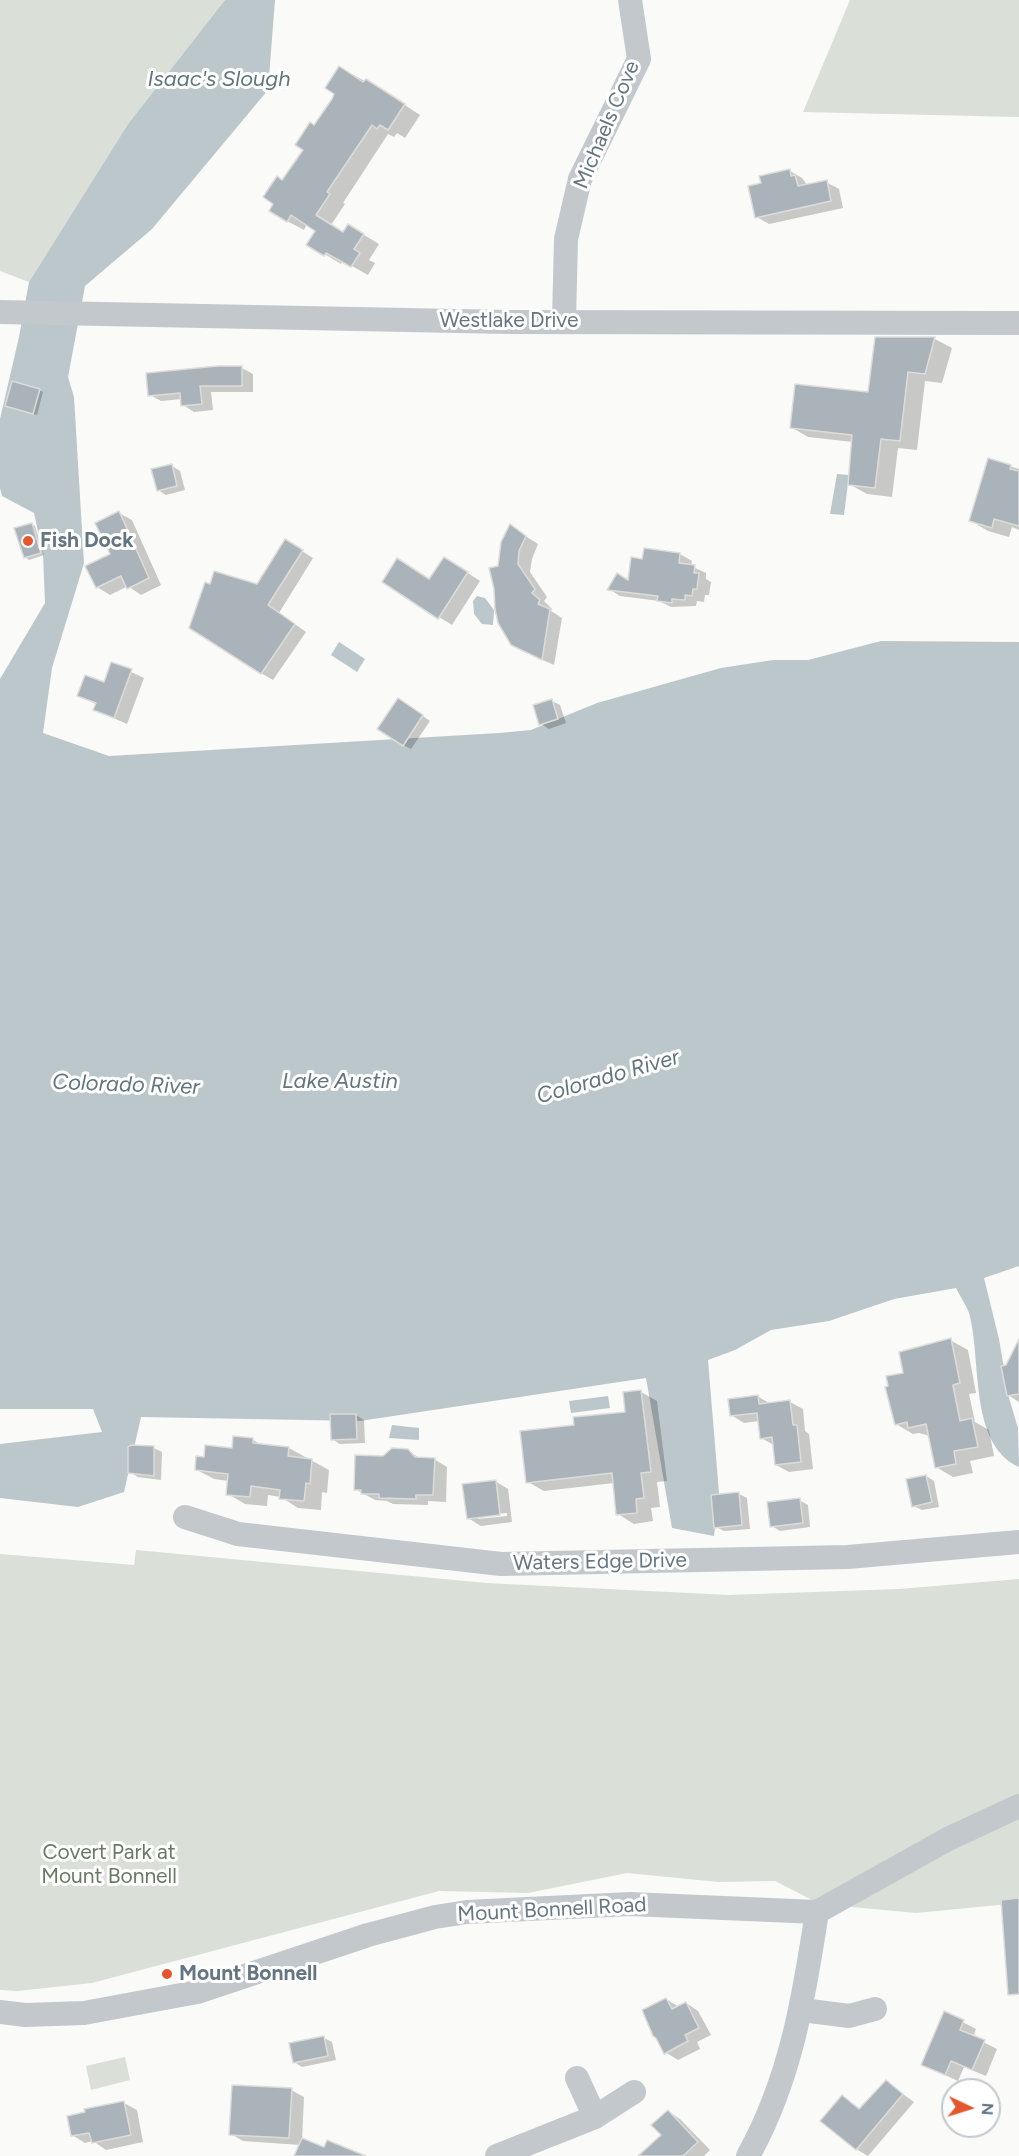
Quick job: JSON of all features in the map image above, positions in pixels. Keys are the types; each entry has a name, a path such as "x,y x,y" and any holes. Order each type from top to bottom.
{"street":[{"name":"Michaels Cove","path":"564,321 566,239 580,179 639,59 630,0"},
{"name":"Westlake Drive","path":"6,312 564,321 1019,323"},
{"name":"Waters Edge Drive","path":"185,1517 238,1534 501,1564 848,1557 1019,1542"},
{"path":"748,2156 781,2088 802,2010 818,1911 948,1839 1019,1806"},
{"name":"Mount Bonnell Road","path":"0,2012 25,2015 84,2013 174,1997 197,1992 368,1935 435,1917 467,1912 630,1904 818,1911"},
{"path":"802,2010 849,2016 875,2009"},
{"path":"577,2078 595,2117"},
{"path":"497,2156 595,2117 634,2092"}],"green space":[{"path":"0,0 225,0 128,124 29,282 0,271"},
{"path":"850,0 1019,0 1019,117 803,112"},
{"name":"Covert Park at Mount Bonnell","path":"136,1550 486,1583 729,1595 899,1589 1019,1579 1019,1903 916,1913 820,1904 775,1881 719,1882 627,1873 528,1893 439,1891 92,1983 17,1991 0,1990 0,1554 134,1565"},
{"path":"125,2057 130,2080 91,2090 86,2066"}],"water":[{"name":"Lake Austin","path":"225,0 275,0 268,90 152,229 85,286 68,377 74,397 84,563 52,668 43,733 109,756 499,733 531,730 597,703 721,668 773,660 808,660 881,641 1019,642 1019,1266 984,1278 999,1339 1009,1398 1018,1428 1019,1467 1003,1456 992,1440 984,1420 969,1313 956,1288 894,1299 829,1321 771,1330 735,1350 708,1360 719,1493 714,1536 672,1528 646,1378 360,1421 141,1417 124,1492 78,1507 0,1498 0,1444 102,1432 93,1409 0,1409 0,679 45,603 43,554 34,513 2,496 0,488 0,419 29,282 128,124"},
{"path":"837,474 849,475 844,515 830,514"},
{"path":"477,596 485,598 494,610 493,625 482,624 474,614 473,601"},
{"path":"339,642 365,659 357,672 331,655"},
{"path":"608,1396 610,1408 571,1413 569,1401"},
{"path":"392,1425 419,1428 419,1440 389,1438"}],"building":[{"path":"339,66 363,82 366,79 405,104 388,130 380,125 377,129 372,125 327,192 330,194 316,215 343,232 348,224 364,234 354,249 360,253 351,267 326,253 324,256 306,245 315,231 291,215 287,222 269,211 273,204 263,197 277,176 282,180 303,150 295,145 310,122 314,125 332,99 334,94 325,88"},
{"path":"790,169 791,176 795,175 798,186 827,180 831,201 755,218 748,186 761,183 759,176"},
{"path":"875,337 935,337 925,374 908,372 900,441 881,439 875,488 848,485 852,435 790,428 795,384 868,392"},
{"path":"242,366 242,386 200,386 202,404 181,406 180,393 148,396 146,373"},
{"path":"12,381 40,389 33,414 5,406"},
{"path":"988,458 1011,465 1010,469 1019,471 1019,526 994,519 992,528 969,521"},
{"path":"172,464 177,486 157,491 151,469"},
{"path":"119,511 149,578 127,589 121,576 96,588 85,566 110,554 95,523"},
{"name":"Fish Dock","path":"32,523 41,553 24,558 14,528"},
{"path":"510,524 526,536 519,551 518,564 535,589 532,593 540,600 538,604 550,609 542,660 511,645 498,623 489,568 498,566 501,542"},
{"path":"285,539 303,550 268,605 295,624 261,674 189,628 205,582 210,584 214,571 257,584"},
{"path":"644,548 680,553 679,563 695,565 694,573 699,573 697,589 693,589 692,596 685,595 685,600 672,599 672,603 657,601 658,596 607,590 617,573 628,580 631,557 642,559"},
{"path":"444,557 468,572 438,619 382,582 397,558 429,579"},
{"path":"111,662 132,669 114,718 93,710 96,703 77,696 85,675 104,682"},
{"path":"398,698 423,715 403,746 377,729"},
{"path":"552,699 558,719 539,725 533,705"},
{"path":"951,1338 960,1383 953,1385 960,1421 972,1418 978,1447 954,1451 956,1464 935,1468 926,1424 908,1428 907,1422 895,1425 885,1387 888,1386 886,1376 903,1373 899,1352"},
{"path":"1019,1339 1019,1394 1007,1396 1001,1366 1006,1365"},
{"path":"641,1390 651,1472 641,1473 644,1498 636,1499 637,1513 616,1515 612,1473 526,1483 520,1431 574,1425 573,1417 625,1412 623,1392"},
{"path":"758,1395 759,1404 790,1400 793,1425 797,1425 801,1462 775,1465 772,1437 760,1439 757,1413 730,1416 728,1399"},
{"path":"330,1414 356,1414 357,1439 331,1440"},
{"path":"233,1436 253,1438 253,1443 289,1447 288,1456 312,1459 310,1484 306,1483 304,1501 279,1499 280,1490 251,1486 250,1497 226,1495 228,1474 195,1470 196,1456 204,1457 205,1445 232,1448"},
{"path":"131,1445 154,1446 154,1476 128,1473 128,1447"},
{"path":"392,1448 408,1449 415,1457 435,1458 433,1495 416,1495 416,1499 379,1498 379,1494 361,1494 361,1490 354,1490 355,1455 383,1456"},
{"path":"926,1475 932,1502 912,1507 906,1479"},
{"path":"496,1480 500,1515 467,1519 462,1484"},
{"path":"739,1492 742,1525 714,1528 711,1495"},
{"path":"800,1498 803,1523 770,1527 767,1502"},
{"path":"1019,1898 1019,1994 1008,1995 1001,1900"},
{"path":"666,1998 672,2009 686,2002 699,2028 685,2035 688,2041 664,2054 642,2010"},
{"path":"944,2011 964,2020 960,2030 985,2040 972,2070 951,2061 945,2075 921,2065"},
{"path":"324,2036 328,2056 293,2063 289,2043"},
{"path":"886,2080 903,2094 856,2150 820,2121 842,2095 859,2109"},
{"path":"232,2085 292,2088 289,2138 229,2135"},
{"path":"124,2101 131,2135 92,2143 89,2133 71,2136 67,2116 85,2112 84,2109"},
{"path":"668,2110 698,2142 683,2156 638,2156 661,2135 651,2125"},
{"path":"302,2138 324,2147 327,2140 366,2156 294,2156"}],"place":[{"name":"Fish Dock","path":"28,541"},
{"name":"Mount Bonnell","path":"167,1974"}],"water label":[{"name":"Isaac's Slough","path":"219,80"},
{"name":"Colorado River","path":"608,1077"},
{"name":"Colorado River","path":"126,1085"}]}
